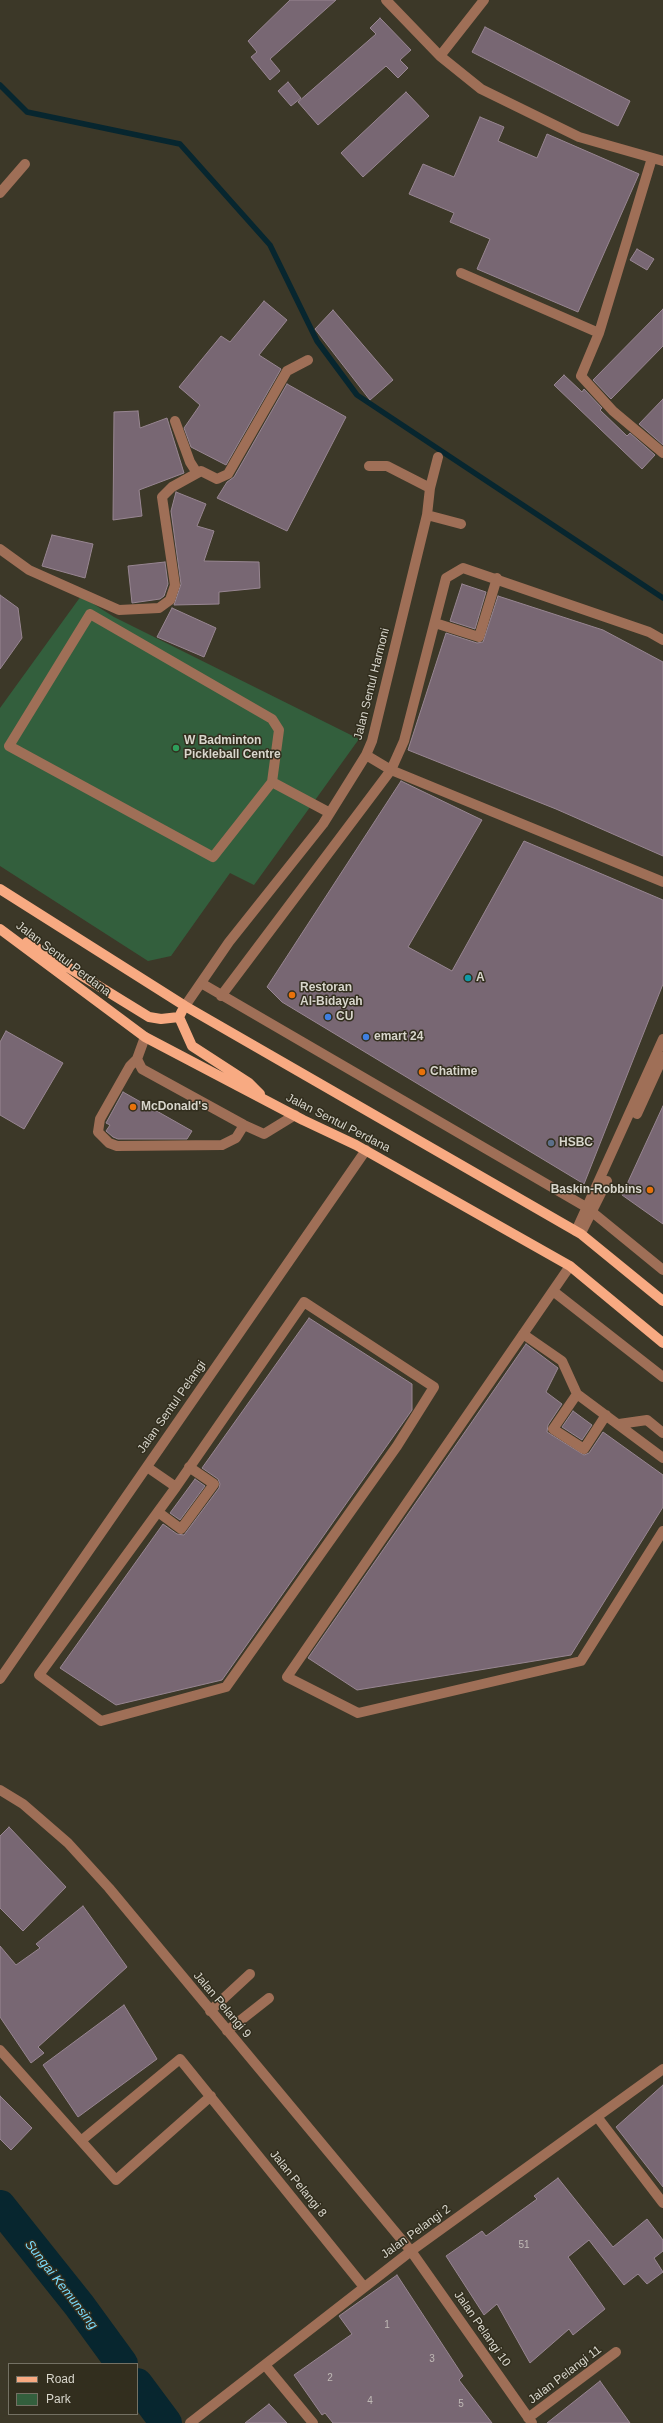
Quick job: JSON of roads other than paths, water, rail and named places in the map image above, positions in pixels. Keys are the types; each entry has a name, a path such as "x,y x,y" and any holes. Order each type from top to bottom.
{"main road":[{"name":"Jalan Sentul Perdana","path":"0,889 185,1006 578,1232 663,1301"},
{"name":"Jalan Sentul Perdana","path":"0,927 145,1037 270,1103 366,1150 570,1266 663,1343"},
{"path":"0,927 81,974 148,1017 161,1019 179,1017"},
{"path":"179,1017 185,1006"},
{"path":"179,1017 192,1046 249,1083 270,1103"}],"street":[{"path":"386,0 440,56 481,89 579,137 663,161"},
{"path":"440,56 484,0"},
{"path":"652,158 599,333 581,376 613,411 663,453"},
{"path":"0,193 25,164"},
{"path":"462,273 599,333"},
{"path":"0,549 29,570 119,610 159,608 170,600 175,585 162,497 172,487 201,471 217,479 228,474 287,371 308,360"},
{"path":"175,421 190,462 197,473"},
{"name":"Jalan Sentul Harmoni","path":"185,1006 200,983 330,813 366,755 372,741 427,515 430,488 438,457"},
{"path":"369,466 387,466 430,488"},
{"path":"427,515 461,524"},
{"path":"221,996 391,770 404,741 446,578 463,568 497,578 649,632 663,640"},
{"path":"435,623 479,637 497,578"},
{"path":"90,614 272,719 279,730 272,782 213,857 9,746 90,614"},
{"path":"366,755 391,770 663,882"},
{"path":"272,782 330,813"},
{"path":"200,983 424,1111 589,1210 663,1270"},
{"path":"145,1037 137,1059 100,1119 98,1132 110,1143 117,1146 222,1145 236,1138 244,1124"},
{"path":"589,1210 663,1039"},
{"path":"578,1232 663,1057"},
{"path":"137,1059 142,1069 264,1134 295,1115"},
{"name":"Jalan Sentul Pelangi","path":"0,1679 366,1150"},
{"path":"570,1266 287,1677 358,1713 581,1660 663,1531"},
{"path":"553,1291 663,1377"},
{"path":"304,1302 434,1387 397,1446 226,1687 101,1721 40,1675 176,1487 304,1302"},
{"path":"523,1334 562,1361 577,1394 663,1458"},
{"path":"577,1394 553,1429 584,1449 606,1415"},
{"path":"619,1424 647,1420 663,1433"},
{"path":"147,1467 176,1487"},
{"path":"158,1512 181,1529 214,1484 189,1467"},
{"name":"Jalan Pelangi 9","path":"0,1790 24,1804 68,1843 110,1888 210,2011 411,2251"},
{"path":"210,2011 250,1974"},
{"path":"227,2031 269,1998"},
{"path":"0,2050 82,2140 116,2180 211,2096"},
{"name":"Jalan Pelangi 8","path":"82,2140 180,2059 364,2287"},
{"name":"Jalan Pelangi 2","path":"190,2423 411,2251 598,2118 663,2069"},
{"path":"598,2118 663,2203"},
{"name":"Jalan Pelangi 10","path":"411,2251 530,2420"},
{"name":"Jalan Pelangi 11","path":"530,2420 616,2352"},
{"path":"265,2365 313,2423"}],"waterway":[{"path":"0,85 27,112 180,144 270,245 317,341 357,395 663,598"},
{"name":"Sungai Kemunsing","path":"0,2206 79,2305 121,2363"},
{"name":"Sungai Kemunsing","path":"138,2385 166,2423"}],"place":[{"name":"W Badminton Pickleball Centre","path":"176,748"},
{"name":"A","path":"468,978"},
{"name":"Restoran Al-Bidayah","path":"292,995"},
{"name":"CU","path":"328,1017"},
{"name":"emart 24","path":"366,1037"},
{"name":"Chatime","path":"422,1072"},
{"name":"McDonald's","path":"133,1107"},
{"name":"HSBC","path":"551,1143"},
{"name":"Baskin-Robbins","path":"650,1190"}]}
